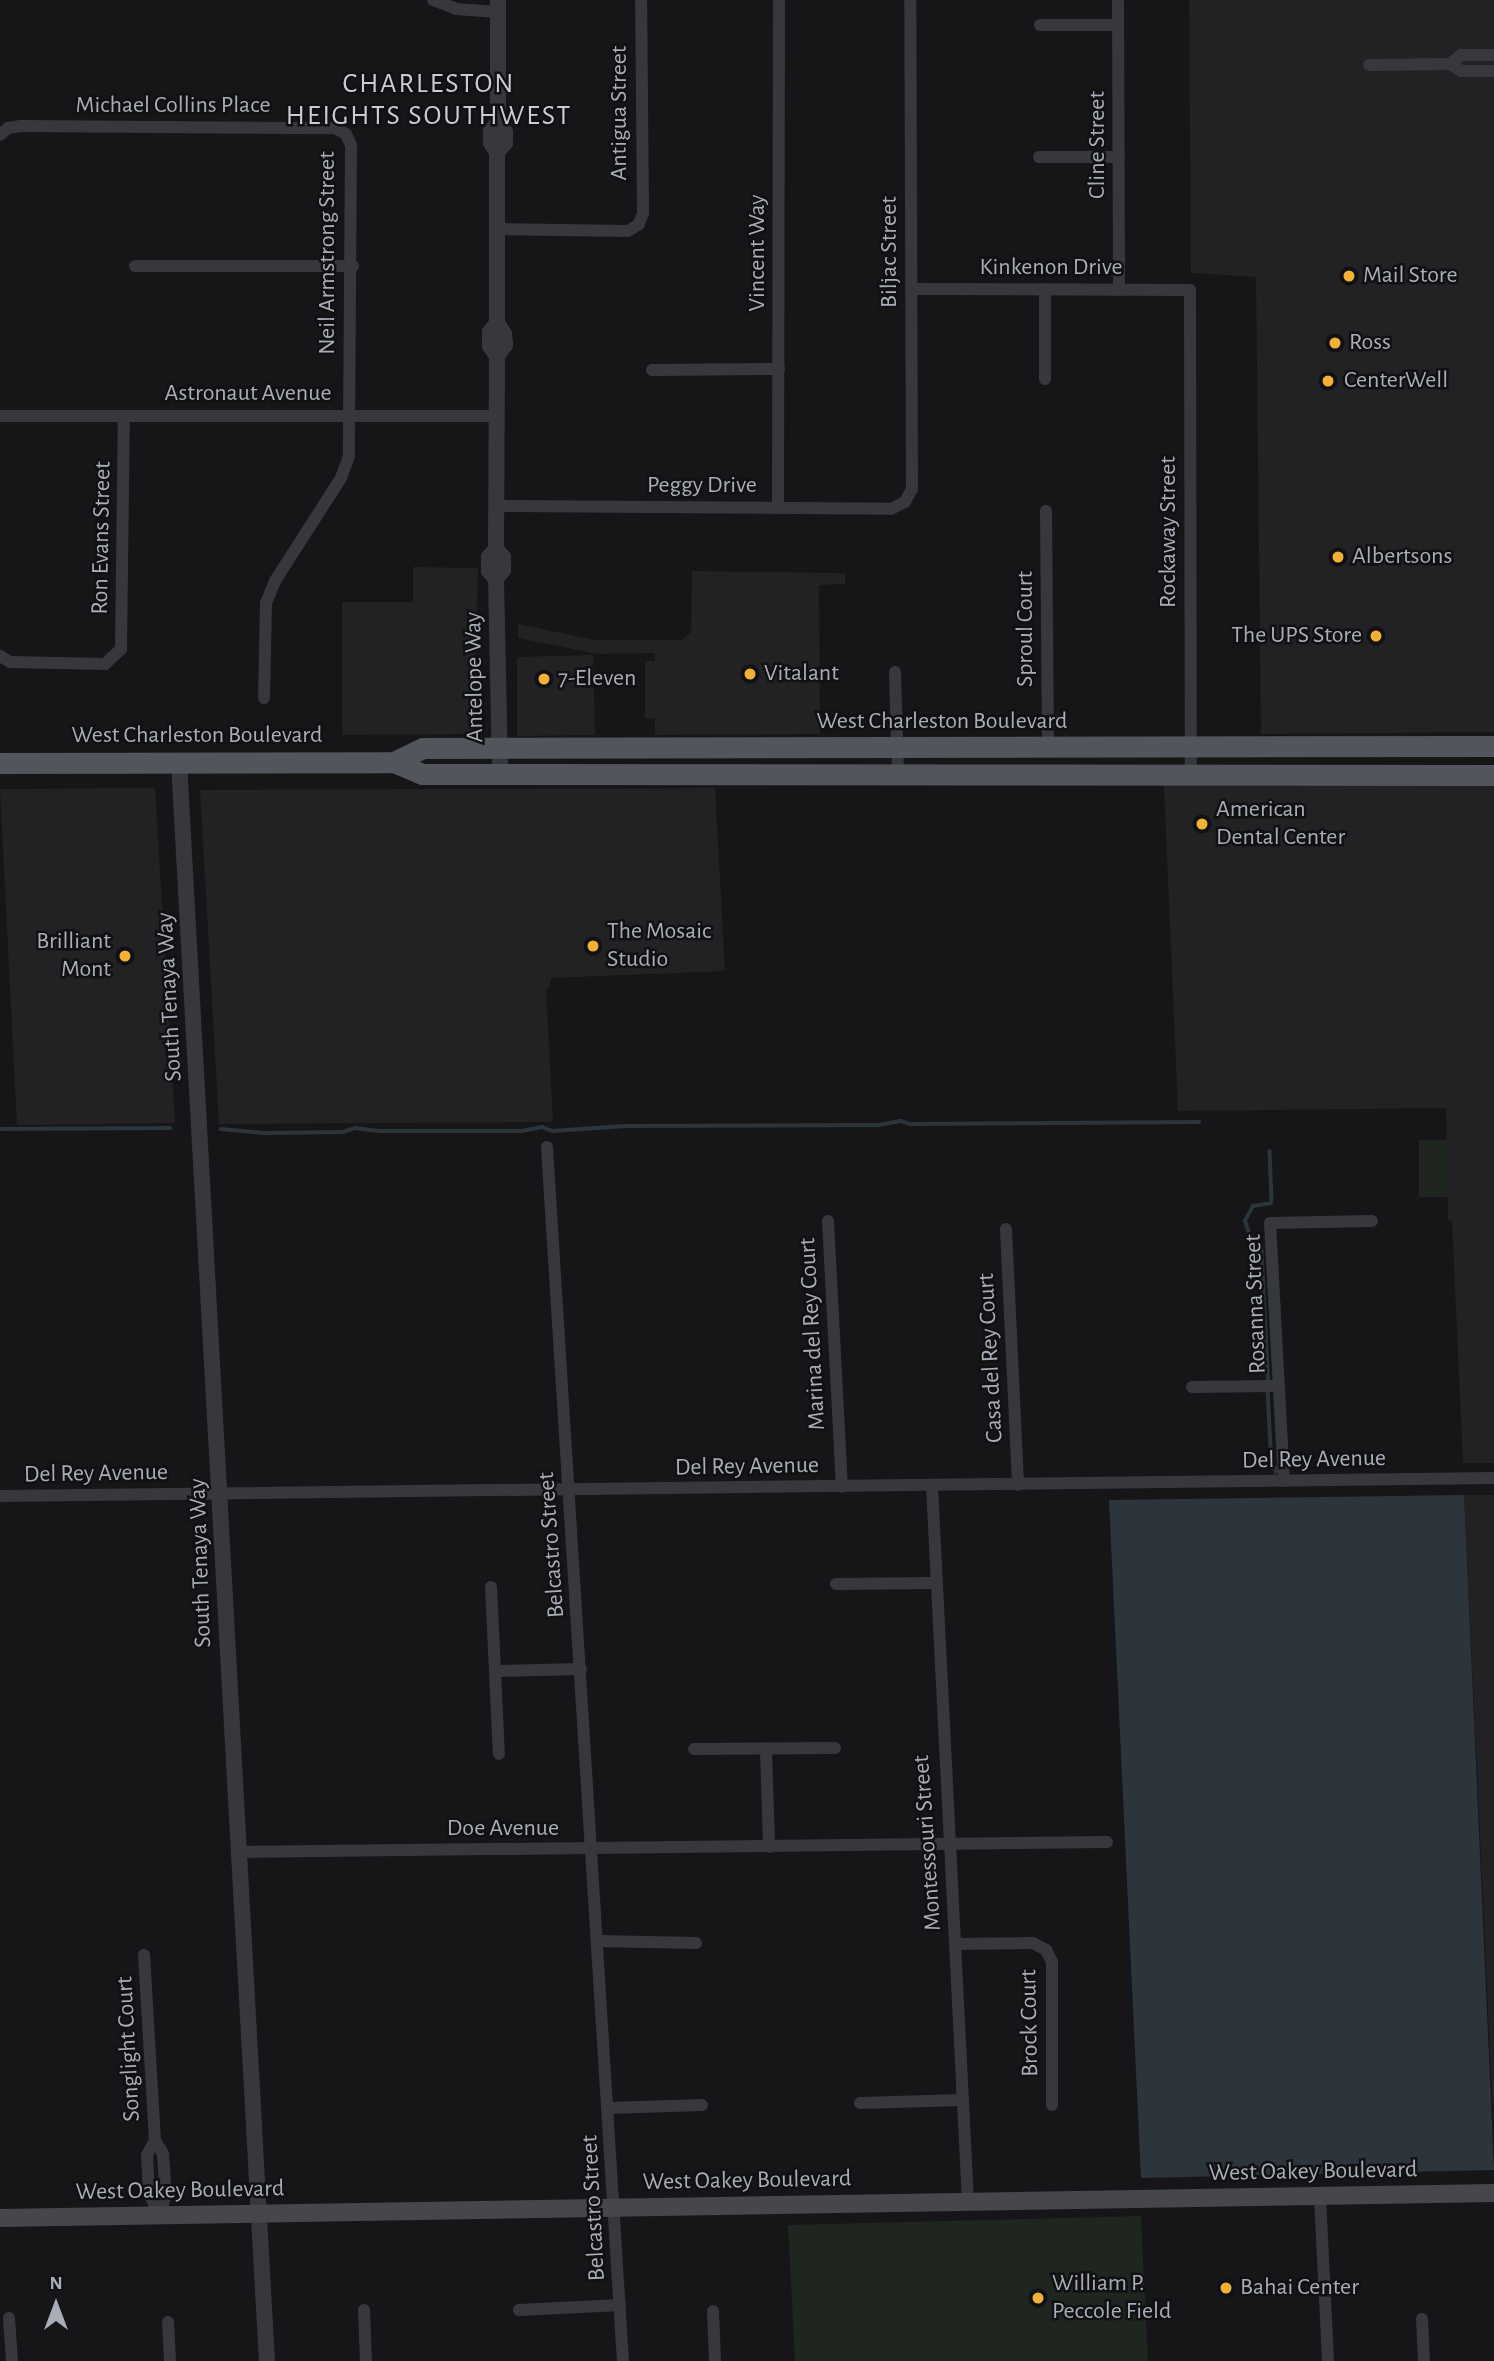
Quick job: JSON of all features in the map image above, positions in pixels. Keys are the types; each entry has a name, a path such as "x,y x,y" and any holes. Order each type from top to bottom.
{"main road":[{"name":"West Charleston Boulevard","path":"394,762 423,748 1494,746"},
{"name":"West Charleston Boulevard","path":"0,763 394,762 422,775 1494,775"},
{"name":"West Oakey Boulevard","path":"0,2218 1494,2193"}],"street":[{"path":"433,0 456,9 498,6"},
{"name":"Antigua Street","path":"497,229 628,231 639,224 643,213 641,0"},
{"name":"Vincent Way","path":"778,507 779,0"},
{"name":"Biljac Street","path":"905,502 912,489 910,0"},
{"name":"Cline Street","path":"1118,0 1119,290"},
{"name":"Antelope Way","path":"498,6 498,122 505,132 505,143 497,152 497,323 504,334 505,345 497,356 496,549 489,557 489,570 496,579 500,775"},
{"path":"1040,25 1118,25"},
{"path":"1450,64 1461,55 1494,55"},
{"path":"1369,65 1450,64 1461,71 1494,71"},
{"name":"Michael Collins Place","path":"0,135 8,128 22,126 335,128 346,134"},
{"name":"Neil Armstrong Street","path":"264,698 266,603 275,581 341,478 349,456 353,161 346,134"},
{"path":"1039,156 1119,157"},
{"path":"135,266 353,266"},
{"name":"Kinkenon Drive","path":"912,289 1190,290"},
{"path":"1045,289 1045,379"},
{"name":"Rockaway Street","path":"1190,290 1191,773"},
{"path":"652,370 779,369"},
{"name":"Astronaut Avenue","path":"0,416 497,416"},
{"name":"Ron Evans Street","path":"0,656 10,662 104,664 121,649 124,416"},
{"name":"Peggy Drive","path":"496,506 891,509 905,502"},
{"name":"Sproul Court","path":"1046,510 1048,748"},
{"path":"895,672 895,748 898,773"},
{"name":"South Tenaya Way","path":"179,763 267,2361"},
{"name":"Belcastro Street","path":"547,1147 561,1390 571,1489 590,1850 623,2361"},
{"name":"Marina del Rey Court","path":"828,1221 842,1487"},
{"name":"Rosanna Street","path":"1284,1481 1270,1223 1373,1221"},
{"name":"Casa del Rey Court","path":"1006,1229 1018,1485"},
{"path":"1192,1387 1279,1386"},
{"name":"Del Rey Avenue","path":"0,1496 1494,1478"},
{"name":"Montessouri Street","path":"932,1486 968,2202"},
{"path":"836,1584 935,1583"},
{"path":"491,1587 499,1754"},
{"path":"496,1671 581,1669"},
{"path":"694,1749 835,1748"},
{"path":"766,1749 769,1847"},
{"name":"Doe Avenue","path":"237,1852 1107,1842"},
{"path":"597,1941 696,1943"},
{"name":"Brock Court","path":"955,1944 1034,1943 1045,1950 1052,1962 1052,2105"},
{"name":"Songlight Court","path":"144,1955 155,2140 163,2154 166,2193 160,2216"},
{"path":"860,2103 962,2100"},
{"name":"Belcastro Street","path":"608,2108 702,2105"},
{"path":"1320,2197 1328,2361"},
{"name":"Belcastro Street","path":"519,2310 620,2305"},
{"path":"363,2310 366,2361"},
{"path":"713,2311 715,2361"},
{"path":"9,2318 12,2361"},
{"path":"1422,2319 1424,2361"},
{"path":"168,2322 170,2361"}],"shaded area":[{"path":"1189,0 1494,0 1494,732 1261,734 1256,277 1191,273"},
{"path":"413,567 478,568 473,730 466,734 342,735 342,602 413,602"},
{"path":"692,571 845,573 845,584 819,585 820,734 655,735 655,718 645,718 645,661 655,661 655,653 597,654 518,638 518,624 595,640 682,640 691,632"},
{"path":"593,655 595,735 517,736 517,657"},
{"path":"1164,786 1494,786 1494,1463 1463,1463 1452,1222 1448,1220 1446,1108 1178,1111"},
{"path":"155,788 175,1123 17,1125 0,789"},
{"path":"715,788 725,971 551,978 549,988 546,988 553,1122 219,1124 200,790"},
{"path":"1419,1140 1448,1140 1448,1197 1419,1197"},
{"path":"1464,1495 1494,1495 1494,2140 1480,1835"},
{"path":"1464,1495 1494,2170 1141,2178 1109,1500"},
{"path":"1141,2216 1148,2361 795,2361 788,2225"}],"waterway":[{"path":"221,1129 265,1133 343,1132 355,1128 381,1131 522,1131 542,1127 553,1131 625,1126 878,1125 901,1121 910,1124 1199,1122"},
{"path":"0,1129 170,1128"},
{"path":"1270,1151 1272,1200"},
{"path":"1268,1382 1261,1246 1249,1234 1245,1221 1253,1206 1271,1203"},
{"path":"1268,1389 1272,1468 1276,1468 1276,1472"}],"place":[{"name":"Mail Store","path":"1349,276"},
{"name":"Ross","path":"1335,343"},
{"name":"CenterWell","path":"1328,381"},
{"name":"Albertsons","path":"1338,557"},
{"name":"The UPS Store","path":"1376,636"},
{"name":"Vitalant","path":"750,674"},
{"name":"7-Eleven","path":"544,679"},
{"name":"American Dental Center","path":"1202,824"},
{"name":"The Mosaic Studio","path":"593,946"},
{"name":"Brilliant Mont","path":"125,956"},
{"name":"Bahai Center","path":"1226,2288"},
{"name":"William P. Peccole Field","path":"1038,2298"}],"district":[{"name":"CHARLESTON HEIGHTS SOUTHWEST","path":"429,100"}]}
